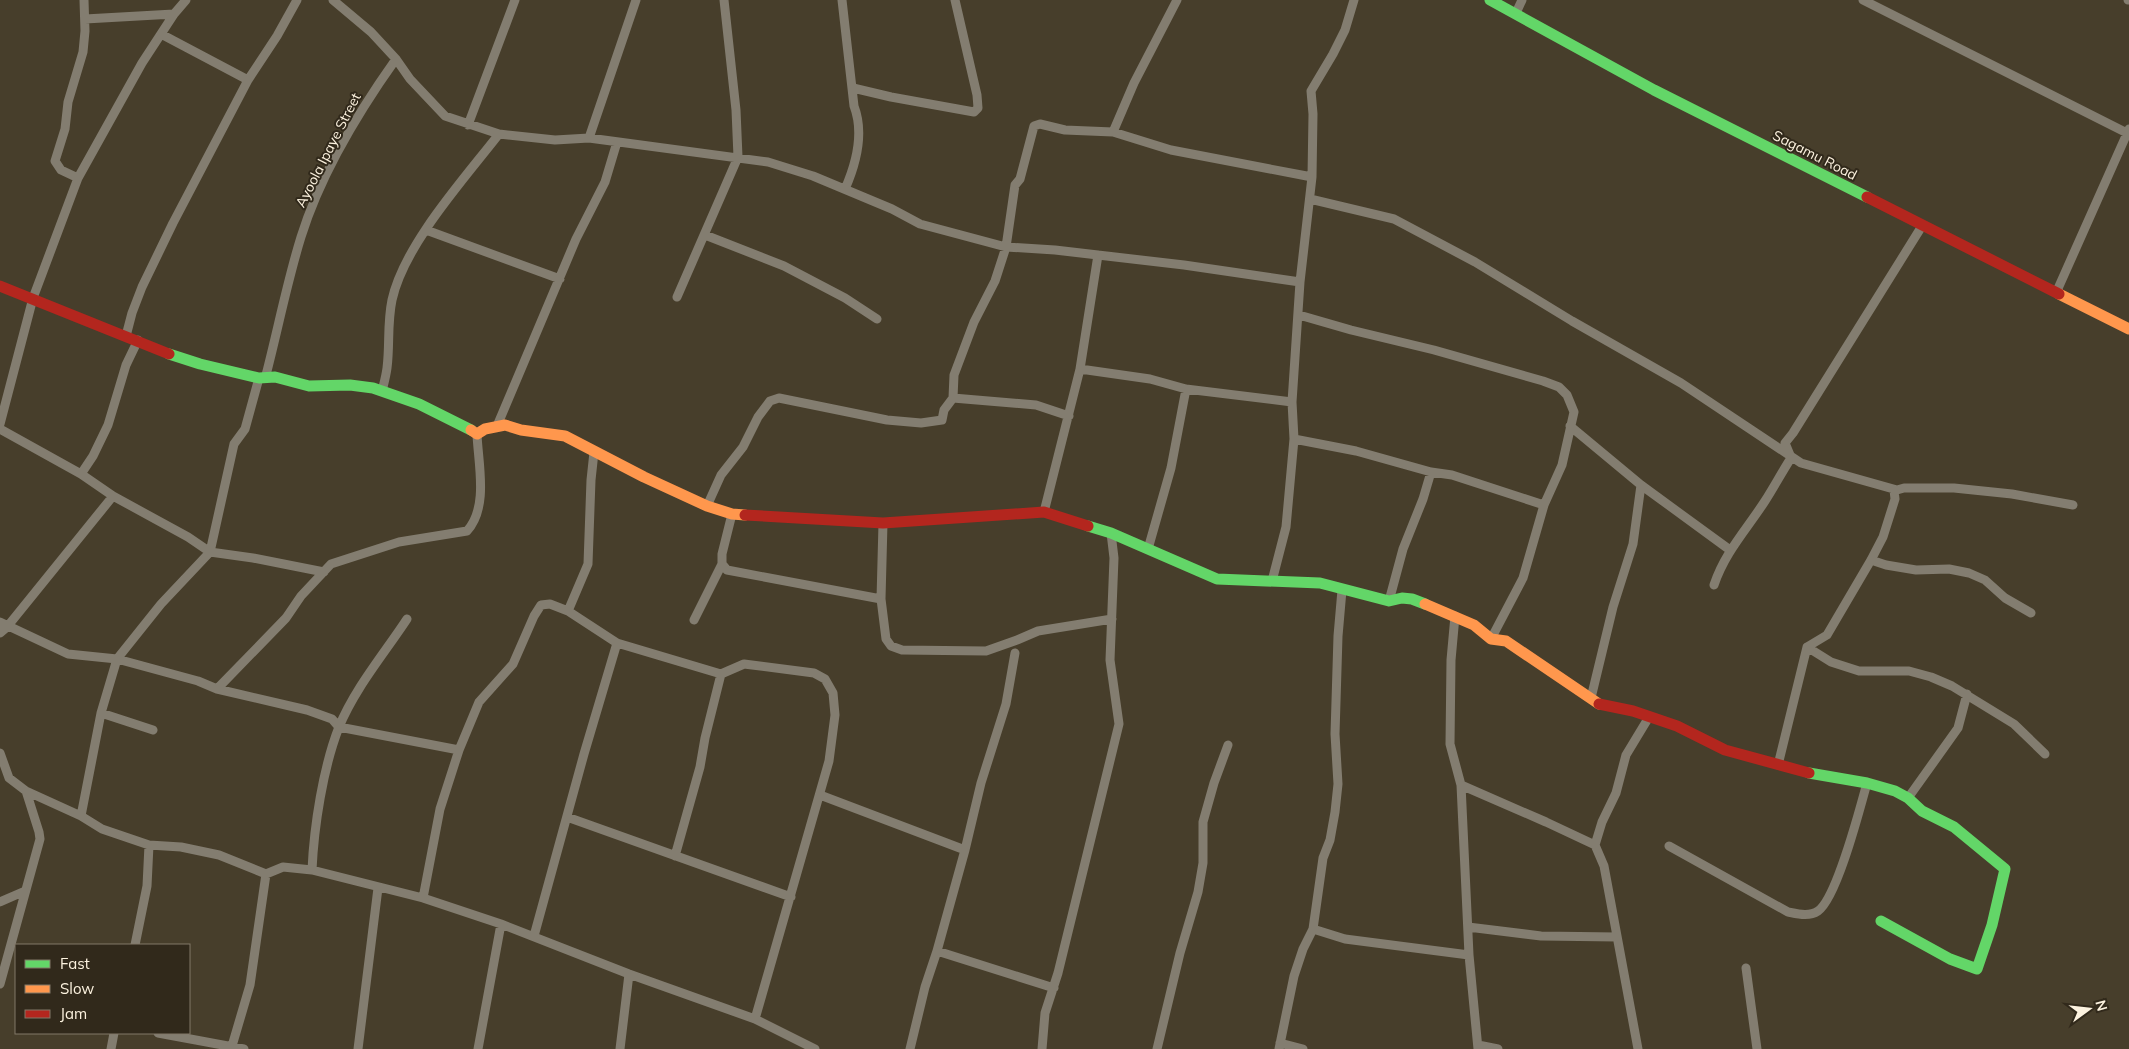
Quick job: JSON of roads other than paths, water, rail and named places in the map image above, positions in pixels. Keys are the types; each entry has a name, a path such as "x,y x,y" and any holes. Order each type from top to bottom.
{"main road":[{"name":"Sagamu Road","path":"1490,0 1654,90 2129,329"},
{"path":"0,286 200,364 304,385 354,385 382,391 411,399 477,434 485,429 504,425 565,436 594,452 707,506 732,514 807,520 883,523 1044,512 1111,533 1217,579 1320,583 1389,601 1402,598 1412,599 1474,625 1491,638 1506,641 1599,704 1633,711 1678,726 1725,750 1804,772 1867,783 1908,798 1922,811 1954,827 2005,870 1992,925 1977,969 1950,959 1881,921"}],"street":[{"path":"78,178 61,170 55,161 65,129 68,102 83,52 84,0"},
{"path":"0,424 33,298 78,178 142,63 174,14 186,0"},
{"path":"126,336 142,287 248,80 277,36 297,0"},
{"path":"333,0 371,32 396,59 410,79 445,116 468,125 499,134 555,140 589,138 768,162 813,176 845,189 892,209 920,224 1006,247 1055,250 1184,265 1300,282"},
{"path":"468,125 515,0"},
{"path":"589,138 636,0"},
{"path":"677,297 738,157 736,110 724,0"},
{"path":"842,0 854,106 859,119 854,169 845,189"},
{"path":"853,88 974,112 978,108 977,95 955,0"},
{"path":"1113,132 1134,84 1177,0"},
{"path":"1272,581 1286,527 1294,439 1292,402 1300,282 1312,177 1313,114 1311,91 1345,30 1354,0"},
{"path":"1516,13 1522,0"},
{"path":"1863,0 2128,131 2056,293"},
{"path":"85,19 174,14"},
{"path":"161,34 248,80"},
{"name":"Ayoola Ipaye Street","path":"210,552 234,444 245,429 301,237 320,190 360,111 396,59"},
{"path":"707,506 721,475 743,447 758,417 770,401 779,398 887,420 921,423 942,420 944,410 953,398 954,375 974,322 995,282 1006,247 1016,185 1020,179 1034,126 1040,124 1065,130 1113,132 1171,150 1312,177"},
{"path":"382,391 387,368 388,331 392,298 404,267 426,230 499,134"},
{"path":"497,426 576,239 605,182 617,142"},
{"path":"1310,199 1394,219 1440,242 1681,383 1747,429 1769,441 1791,458 1801,463 1897,490"},
{"path":"1791,458 1785,443 1922,226"},
{"path":"426,230 560,280"},
{"path":"705,235 784,266 845,298 877,319"},
{"path":"1044,512 1070,416 1080,369 1098,255"},
{"path":"1299,315 1543,381 1559,387 1568,395 1574,412 1562,465 1544,505 1523,578 1491,638"},
{"path":"81,474 93,456 108,425 126,365 138,340"},
{"path":"1080,369 1150,379 1186,389 1292,402"},
{"path":"1148,549 1170,468 1186,389"},
{"path":"953,398 1036,405 1070,416"},
{"path":"1570,426 1641,485 1730,550"},
{"path":"0,428 81,474 113,496 188,537 210,552 253,558 324,572"},
{"path":"217,689 286,618 301,596 331,564 399,542 467,531 474,524 480,496 477,434"},
{"path":"1294,439 1356,451 1431,472 1452,475 1544,505"},
{"path":"568,611 588,564 594,452"},
{"path":"1714,585 1719,570 1730,550 1765,502 1791,458"},
{"path":"1389,601 1402,549 1423,499 1431,472"},
{"path":"1591,698 1614,607 1633,544 1641,485"},
{"path":"1778,765 1808,647 1827,635 1871,560 1883,537 1894,499 1894,490 1904,488 1954,488 2012,494 2073,505"},
{"path":"0,633 4,624 113,496"},
{"path":"694,620 722,564 722,554 732,514"},
{"path":"883,523 881,599 886,639 891,646 902,650 986,651 1038,631 1112,619"},
{"path":"1042,1049 1045,1013 1054,988 1119,724 1110,660 1114,558 1111,533"},
{"path":"81,816 101,713 117,659 161,604 210,552"},
{"path":"1871,560 1886,565 1916,570 1949,569 1969,573 1985,580 2005,598 2030,613"},
{"path":"722,564 727,570 881,599"},
{"path":"1303,1049 1280,1046 1294,976 1303,949 1313,929 1323,858 1330,840 1338,784 1335,734 1338,636 1342,590"},
{"path":"423,898 440,809 459,750 478,702 513,664 534,616 541,605 550,604 568,611 618,643 721,674 744,664 814,673 825,679 833,693 835,714 829,761 791,898 754,1019"},
{"path":"1455,616 1451,660 1450,744 1461,785 1469,955 1478,1047 1498,1049"},
{"path":"312,870 318,805 340,727 357,694 407,620"},
{"path":"4,624 68,654 117,659 198,681 217,689 307,710 332,719 340,727 459,750"},
{"path":"534,936 618,643"},
{"path":"1808,647 1831,662 1859,671 1909,671 1931,677 1967,694 2014,724 2045,754"},
{"path":"910,1049 925,987 938,951 965,850 981,783 1006,704 1015,653"},
{"path":"675,856 700,767 705,738 721,674"},
{"path":"1908,798 1958,728 1967,694"},
{"path":"101,713 154,730"},
{"path":"1638,1049 1604,866 1595,845 1602,822 1616,793 1626,755 1649,717"},
{"path":"1157,1049 1180,953 1198,892 1203,862 1203,822 1214,783 1228,745"},
{"path":"0,753 9,778 26,791 81,816 102,829 149,845 181,847 218,856 266,874 284,867 312,870 423,898 534,936 629,974 754,1019 815,1049"},
{"path":"0,781 9,778"},
{"path":"1669,846 1788,912 1802,916 1818,912 1829,897 1845,854 1867,783"},
{"path":"1461,785 1595,845"},
{"path":"0,984 40,839 26,791"},
{"path":"820,795 965,850"},
{"path":"567,817 791,898"},
{"path":"135,944 147,886 149,845"},
{"path":"232,1046 250,985 266,874"},
{"path":"358,1049 378,888"},
{"path":"0,902 25,891"},
{"path":"478,1049 501,924"},
{"path":"1468,927 1541,936 1618,937"},
{"path":"1313,929 1345,939 1469,955"},
{"path":"938,951 1054,988"},
{"path":"1746,968 1757,1049"},
{"path":"620,1049 629,974"},
{"path":"111,1049 114,1034"},
{"path":"164,1034 244,1049"}]}
